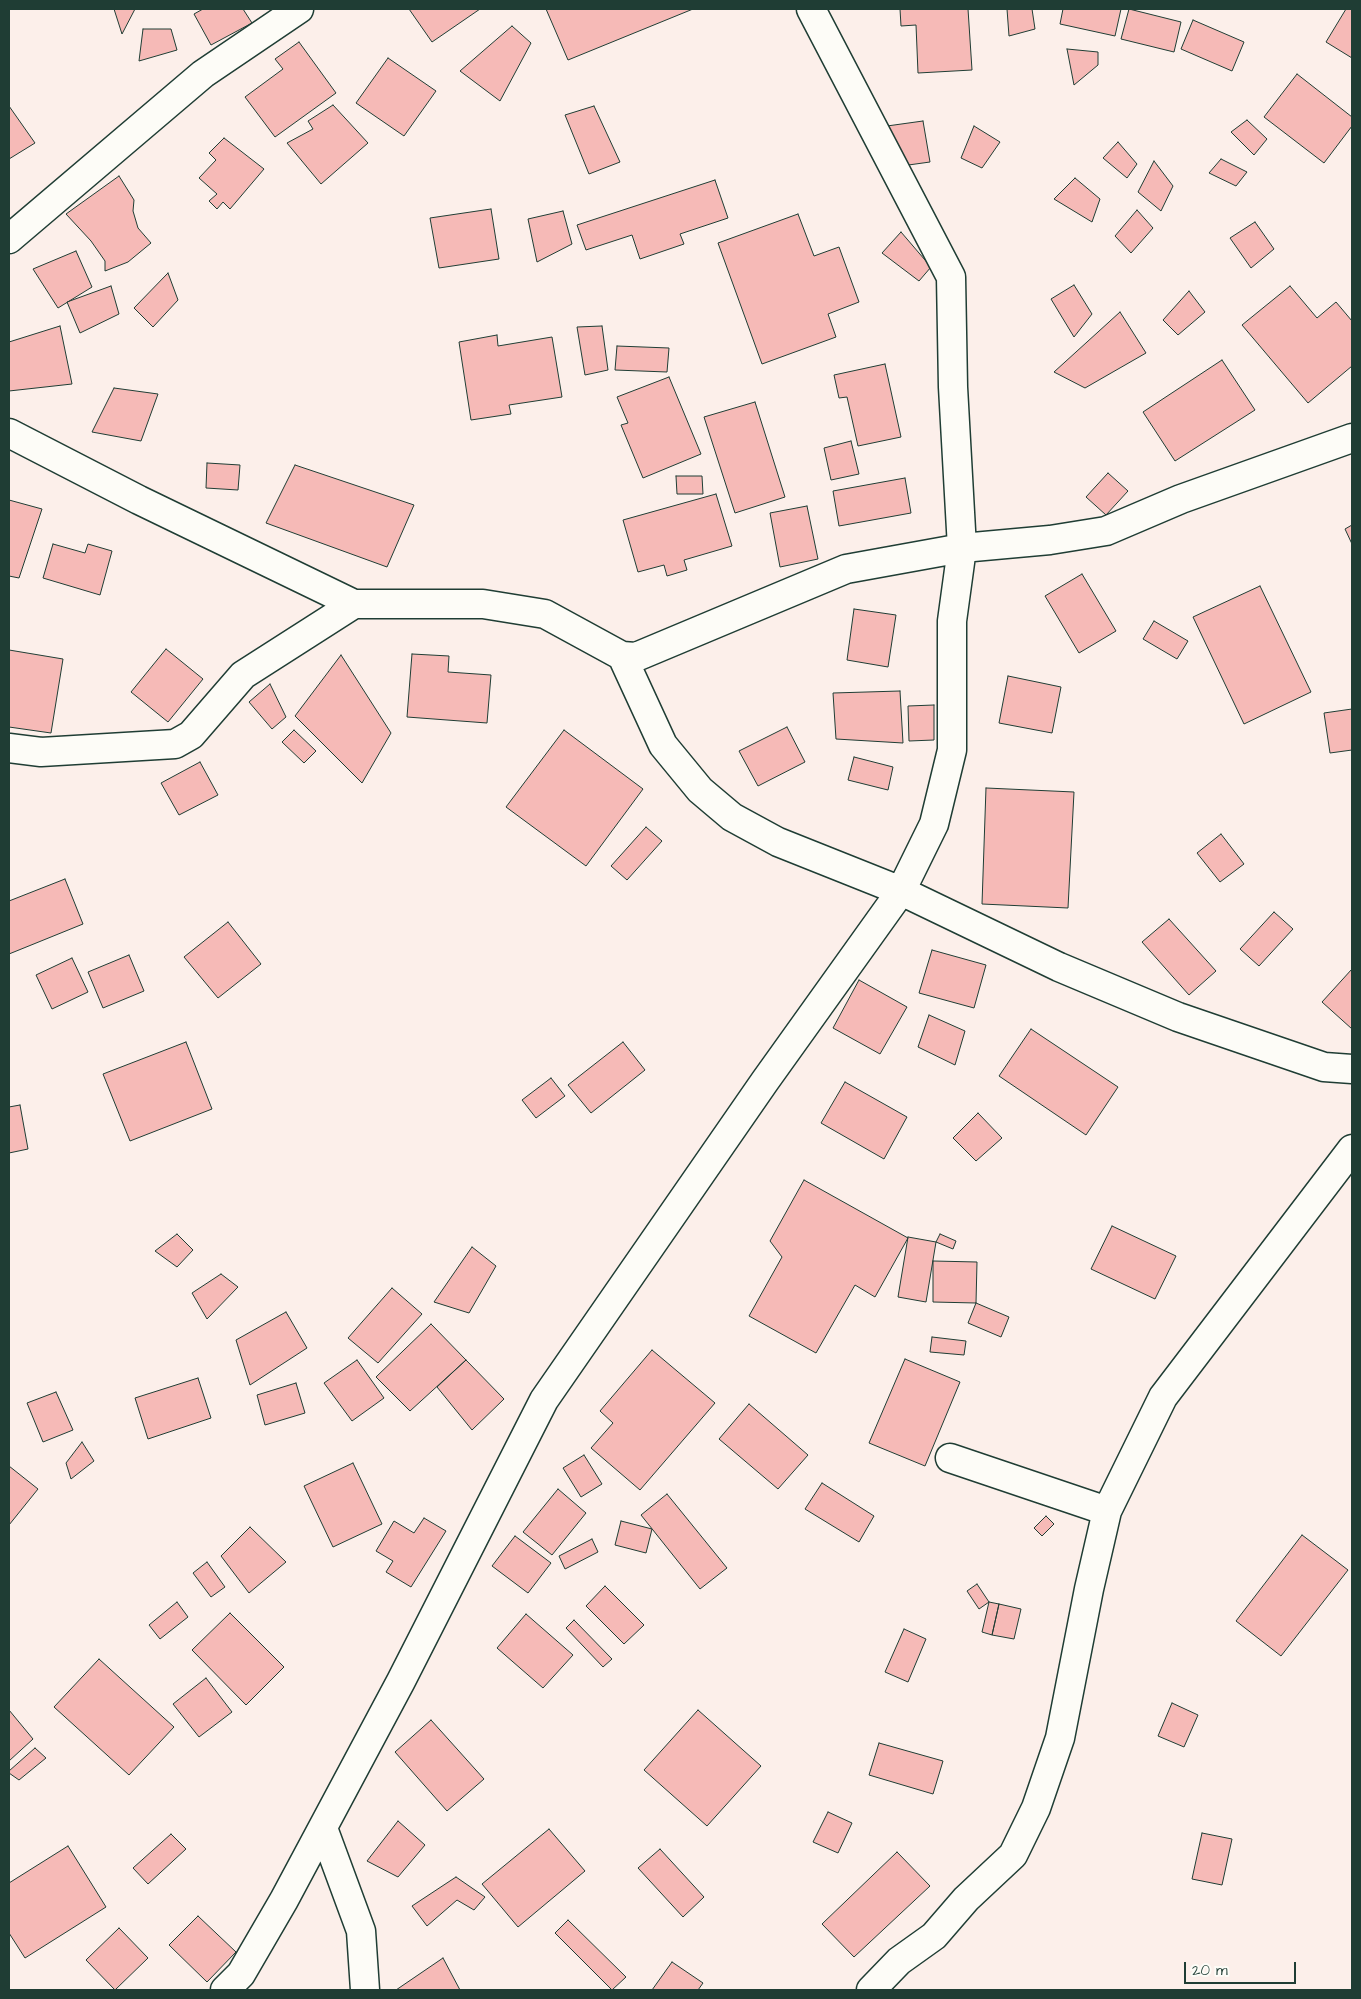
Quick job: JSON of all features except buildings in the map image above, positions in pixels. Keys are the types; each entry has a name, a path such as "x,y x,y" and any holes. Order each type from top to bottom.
{"street":[{"path":"9,240 203,74 298,9"},
{"path":"225,1990 241,1974 323,1828 401,1681 544,1400 765,1081 901,891 934,824 952,750 952,621 962,548 953,387 951,277 811,9"},
{"path":"9,433 139,500 354,604 484,604 545,614 622,656 636,657 846,569 962,548 1050,540 1106,531 1181,500 1352,438"},
{"path":"9,748 41,752 175,744 190,735 243,675 354,604"},
{"path":"622,656 663,745 700,790 732,817 778,842 901,891 1059,967 1178,1017 1324,1066 1352,1069"},
{"path":"871,1990 899,1961 934,1936 966,1899 1013,1855 1032,1816 1060,1738 1089,1589 1107,1511 1162,1397 1352,1149"},
{"path":"950,1458 1107,1511"},
{"path":"323,1828 361,1930 365,1990"}]}
